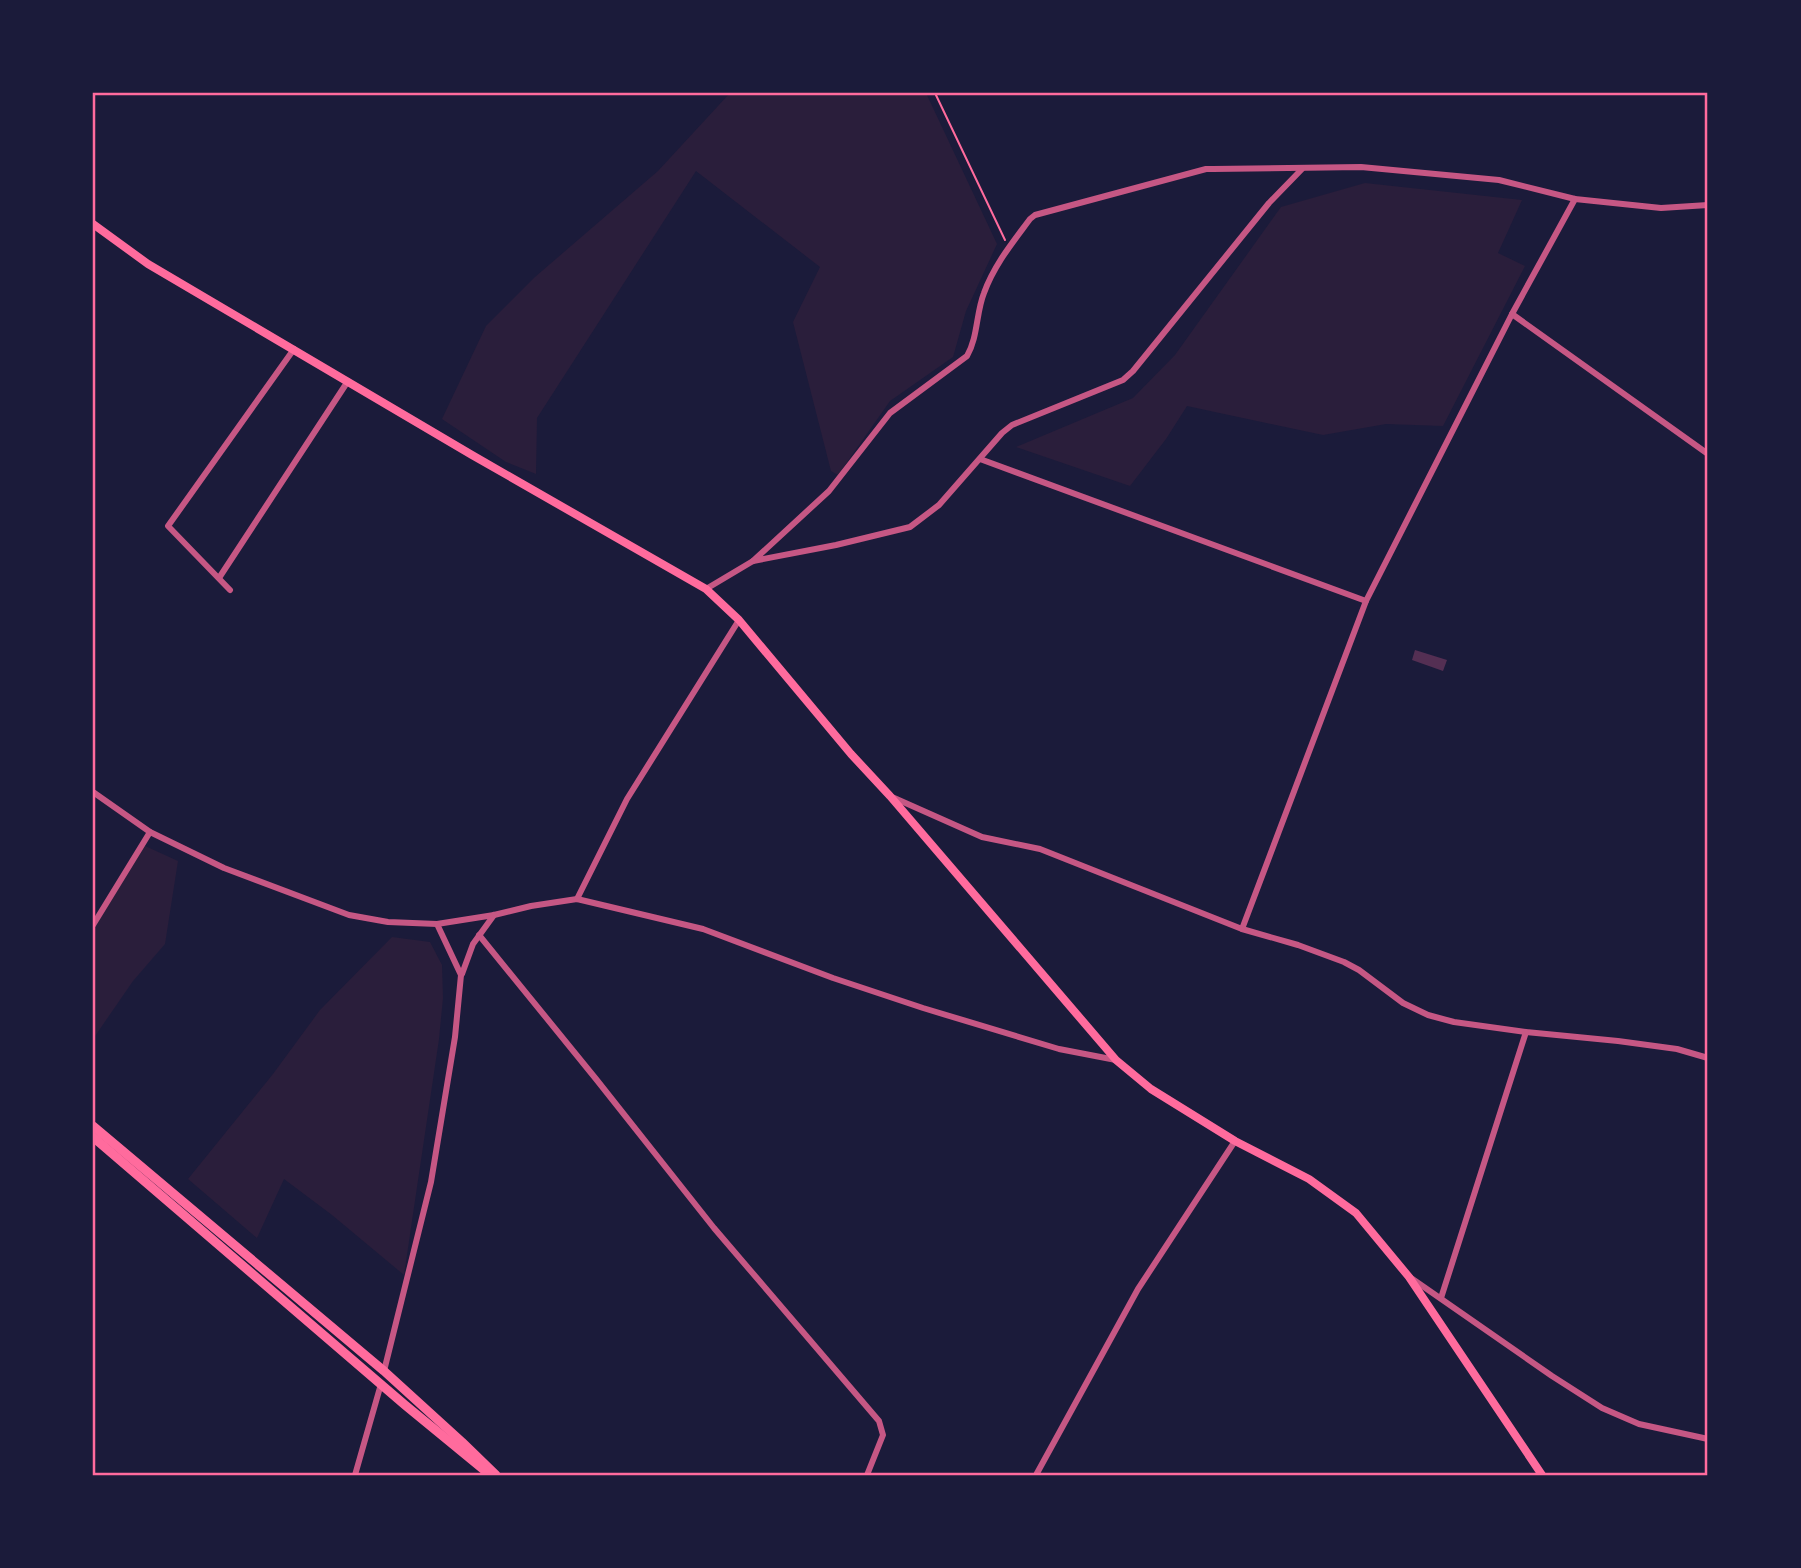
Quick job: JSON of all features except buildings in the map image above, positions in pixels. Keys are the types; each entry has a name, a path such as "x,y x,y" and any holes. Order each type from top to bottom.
{"main road":[{"path":"93,224 148,264 706,589 739,620 851,754 1116,1060 1152,1089 1236,1141 1309,1179 1356,1213 1409,1277 1542,1475"},
{"path":"93,1126 384,1371 462,1442 489,1474"},
{"path":"93,1138 489,1474"}],"street":[{"path":"706,589 753,561 829,491 890,413 967,356 983,294 1008,247 1033,216 1210,169 1361,167 1513,182 1574,199 1661,208 1708,205"},
{"path":"753,561 910,527 939,505 1012,425 1114,385 1128,376 1269,203 1302,169"},
{"path":"1242,929 1366,601 1512,314 1574,199"},
{"path":"1512,314 1708,454"},
{"path":"230,590 168,526 293,349"},
{"path":"219,578 348,381"},
{"path":"980,459 1366,601"},
{"path":"577,899 627,799 739,620"},
{"path":"93,792 150,832 233,873 349,915 388,922 437,924 577,899 703,929 833,978 923,1008 1059,1049 1116,1060"},
{"path":"890,796 976,835 1040,849 1242,929 1298,945 1353,966 1403,1003 1428,1015 1526,1032 1677,1049 1708,1058"},
{"path":"93,925 150,832"},
{"path":"384,1371 431,1182 455,1037 461,975 469,951 494,915"},
{"path":"437,924 461,975"},
{"path":"479,935 714,1228 879,1421 883,1435 867,1475"},
{"path":"1441,1298 1526,1032"},
{"path":"1036,1475 1138,1289 1236,1141"},
{"path":"1409,1277 1552,1377 1602,1408 1639,1424 1708,1439"},
{"path":"355,1475 381,1384"}],"path":[{"path":"935,93 1008,247"}],"shaded area":[{"path":"730,93 926,93 997,244 966,311 953,357 890,401 838,475 831,471 793,322 820,267 696,171 537,418 536,474 506,462 442,419 486,326 535,277 658,171"},
{"path":"1365,183 1522,200 1498,253 1525,266 1443,426 1386,424 1323,435 1187,406 1130,486 1016,447 1133,398 1175,355 1281,207"},
{"path":"143,845 178,861 165,944 133,981 93,1039 93,930"},
{"path":"392,937 430,942 442,965 443,998 439,1039 404,1275 284,1179 257,1238 188,1179 273,1074 320,1010"}]}
